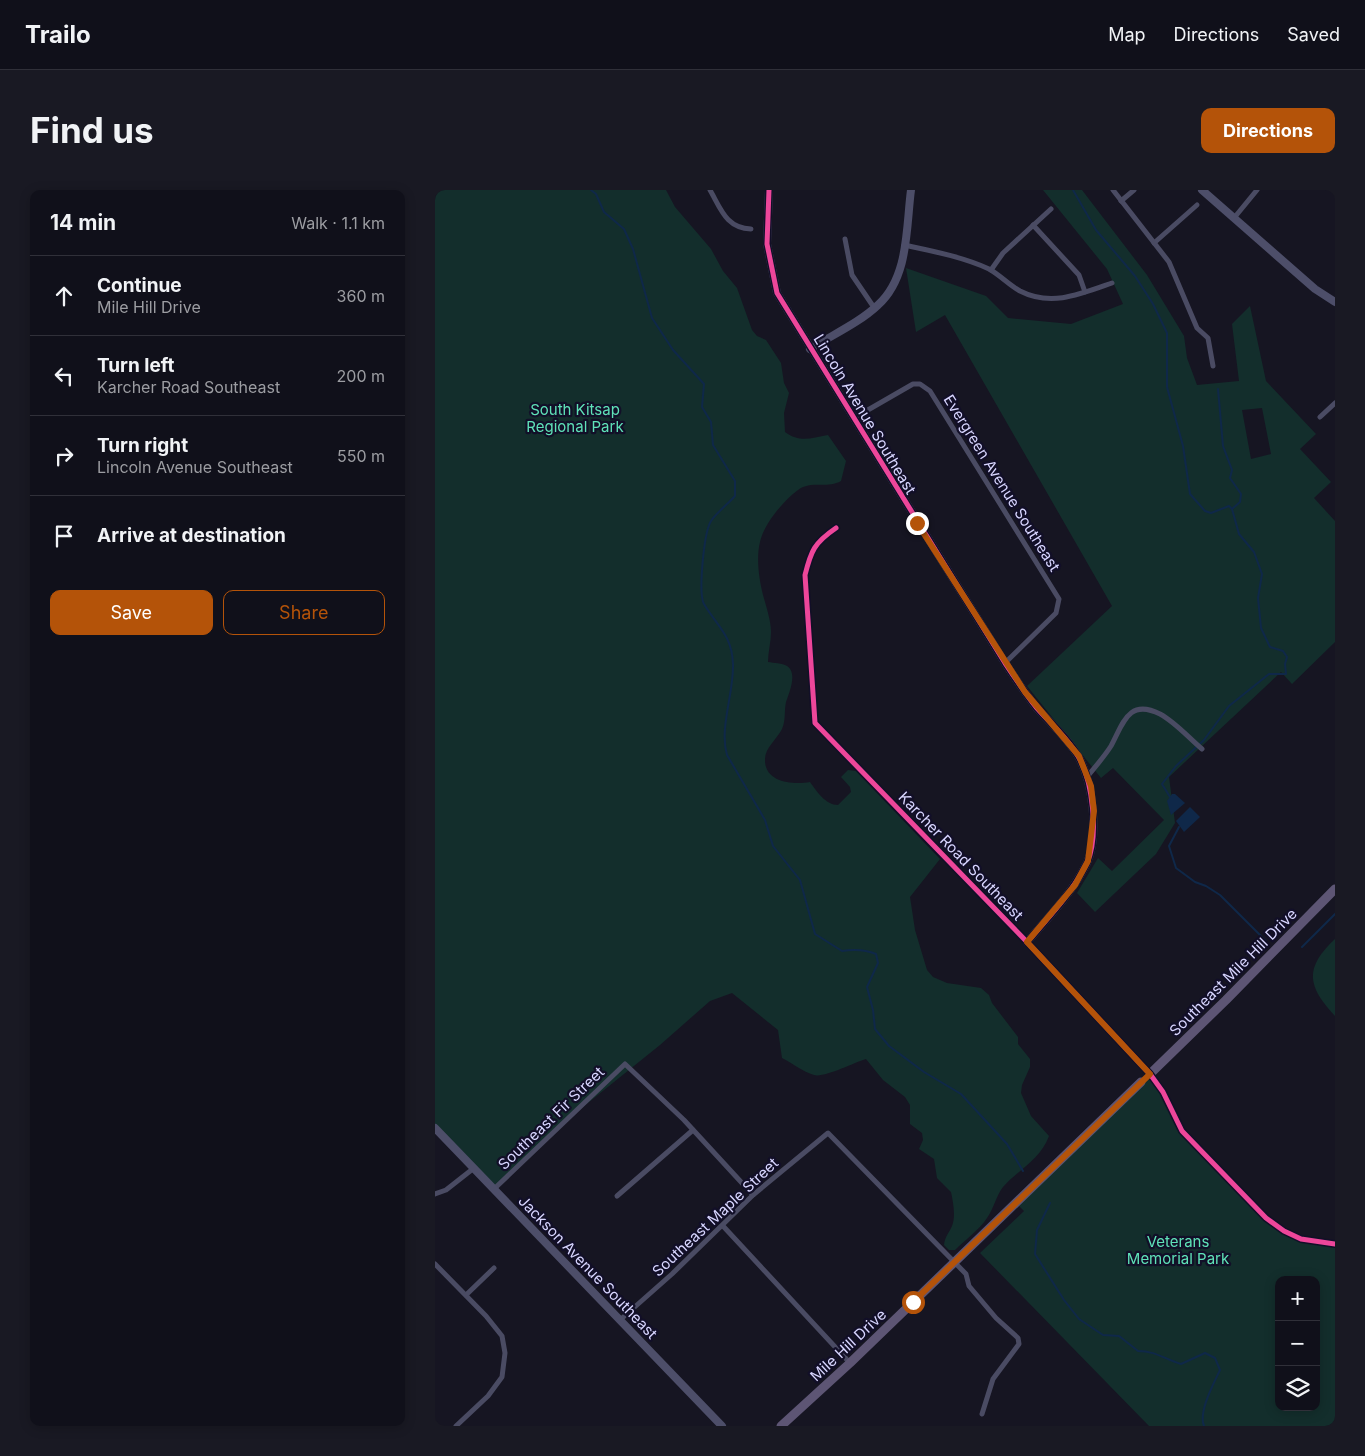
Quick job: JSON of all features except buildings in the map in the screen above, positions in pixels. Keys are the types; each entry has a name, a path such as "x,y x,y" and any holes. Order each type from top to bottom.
{"main road":[{"name":"Southeast Mile Hill Drive","path":"1150,1074 1335,889"},
{"name":"Mile Hill Drive","path":"781,1426 850,1363 1141,1082"}],"street":[{"path":"710,190 729,222 737,227 751,229"},
{"name":"Lincoln Avenue Southeast","path":"769,190 767,244 777,293 1005,663 1036,707 1063,735 1079,756 1091,786 1094,811 1088,861 1075,885 1027,942"},
{"path":"810,349 875,308 893,286 900,271 905,245 911,190"},
{"path":"1113,190 1174,271 1197,328 1208,338 1213,366"},
{"path":"1121,201 1134,190"},
{"path":"1202,190 1315,289 1335,302"},
{"path":"1234,218 1257,190"},
{"path":"1154,243 1197,205"},
{"path":"991,270 1003,253 1051,209"},
{"path":"1033,226 1079,275 1085,292"},
{"path":"845,239 853,275 875,308"},
{"path":"905,245 991,270 1019,290 1041,298 1068,298 1112,283"},
{"name":"Evergreen Avenue Southeast","path":"854,418 913,384 920,384 930,391 1059,599 1056,613 1005,663"},
{"path":"1320,417 1335,403"},
{"name":"Karcher Road Southeast","path":"835,528 821,538 811,552 805,575 815,723 1027,942 1150,1074 1163,1092 1182,1131 1266,1218 1293,1236 1310,1241 1335,1244"},
{"path":"1087,777 1111,746 1123,721 1133,712 1145,708 1162,715 1202,748"},
{"name":"Southeast Fir Street","path":"494,1189 625,1064 693,1130"},
{"name":"Mile Hill Drive","path":"1141,1082 1150,1074"},
{"name":"Jackson Avenue Southeast","path":"435,1128 722,1426"},
{"path":"617,1196 693,1130 753,1195"},
{"name":"Southeast Maple Street","path":"620,1320 723,1226 753,1195 828,1133 954,1263"},
{"path":"435,1194 446,1190 474,1168"},
{"path":"723,1226 850,1363"},
{"path":"954,1263 966,1274 969,1286 997,1318 1018,1338 1019,1344 993,1378 982,1414"},
{"path":"435,1264 502,1336 505,1353 501,1377 488,1396 456,1426"},
{"path":"466,1296 494,1268"}],"green space":[{"name":"South Kitsap Regional Park","path":"435,190 666,190 675,207 711,249 723,271 737,288 752,330 757,336 766,340 781,363 784,383 789,393 784,413 785,432 801,439 828,435 846,461 841,481 803,487 786,500 770,521 760,542 758,555 759,575 771,627 768,662 787,666 792,673 791,688 786,702 783,726 767,751 766,767 769,773 781,781 810,782 826,800 838,805 851,792 850,787 841,777 848,770 856,771 940,859 910,897 915,930 927,970 933,977 947,983 981,988 989,995 992,1003 1018,1037 1018,1044 1030,1059 1030,1067 1022,1085 1021,1093 1031,1116 1049,1136 1035,1158 1003,1187 984,1222 955,1250 949,1250 944,1245 954,1218 951,1192 937,1178 934,1159 919,1149 923,1140 922,1133 910,1124 910,1105 905,1097 883,1080 866,1059 825,1074 814,1075 782,1058 778,1030 732,993 710,1001 660,1045 568,1119 494,1189 435,1128"},
{"path":"1043,190 1082,190 1147,275 1184,336 1187,358 1197,385 1239,381 1232,324 1250,306 1266,381 1316,434 1300,449 1331,482 1314,498 1335,521 1335,642 1292,684 1281,672 1169,777 1175,823 1156,854 1095,912 1077,893 1098,858 1112,871 1164,820 1113,768 1101,778 1027,686 1112,606 945,315 916,332 906,268 986,296 1008,318 1071,324 1123,304 1107,269","holes":["1262,408 1271,454 1251,459 1242,410"]},
{"path":"1335,939 1335,1016 1319,995 1313,977 1318,959"},
{"name":"Veterans Memorial Park","path":"1150,1074 1158,1083 1177,1125 1257,1209 1293,1236 1335,1244 1335,1426 1149,1426 980,1253 1024,1211 1016,1203"}],"water":[{"path":"1172,794 1175,794 1185,803 1171,815 1167,801"},
{"path":"1190,807 1200,817 1184,832 1176,821"}],"waterway":[{"path":"591,190 596,194 604,212 624,229 633,249 652,318 673,350 704,384 702,407 711,422 713,445 735,481 735,496 713,518 708,527 702,576 702,598 704,604 727,638 732,654 733,675 725,733 727,755 765,820 773,846 800,880 815,934 842,951 859,950 876,954 878,963 867,987 873,1010 875,1029 889,1046 924,1072 961,1094 1007,1144 1023,1171"},
{"path":"1073,190 1096,230 1135,276 1153,304 1167,333 1167,387 1183,446 1190,494 1205,511 1211,513 1229,506 1232,509"},
{"path":"1218,389 1223,446 1232,470 1230,478 1241,494 1240,502 1232,509"},
{"path":"1170,797 1162,784 1176,766 1204,740 1229,706 1269,674 1286,674 1285,664 1287,657 1283,651 1270,647 1261,628 1258,598 1262,574 1254,552 1239,534 1232,509"},
{"path":"1179,827 1169,846 1176,868 1195,882 1206,886 1220,895 1266,941"},
{"path":"1302,947 1335,914"},
{"path":"1050,1203 1037,1230 1035,1254 1064,1300 1079,1319 1103,1335 1119,1336 1138,1351 1155,1354 1181,1364 1205,1353 1215,1358 1220,1370 1205,1406 1203,1413 1204,1426"}],"cycle path":[{"path":"769,190 767,244 777,293 1005,663 1036,707 1069,743 1083,767 1091,794 1093,809 1091,852 1081,874 1060,904 1027,942"},
{"path":"836,528 818,543 809,560 805,575 815,723 1027,942 1150,1074 1163,1092 1182,1131 1266,1218 1284,1231 1301,1239 1335,1244"}],"route":[{"path":"913,1302 1150,1074 1027,942 1075,885 1088,861 1094,811 1091,786 1079,756 1025,692 917,523"}]}
